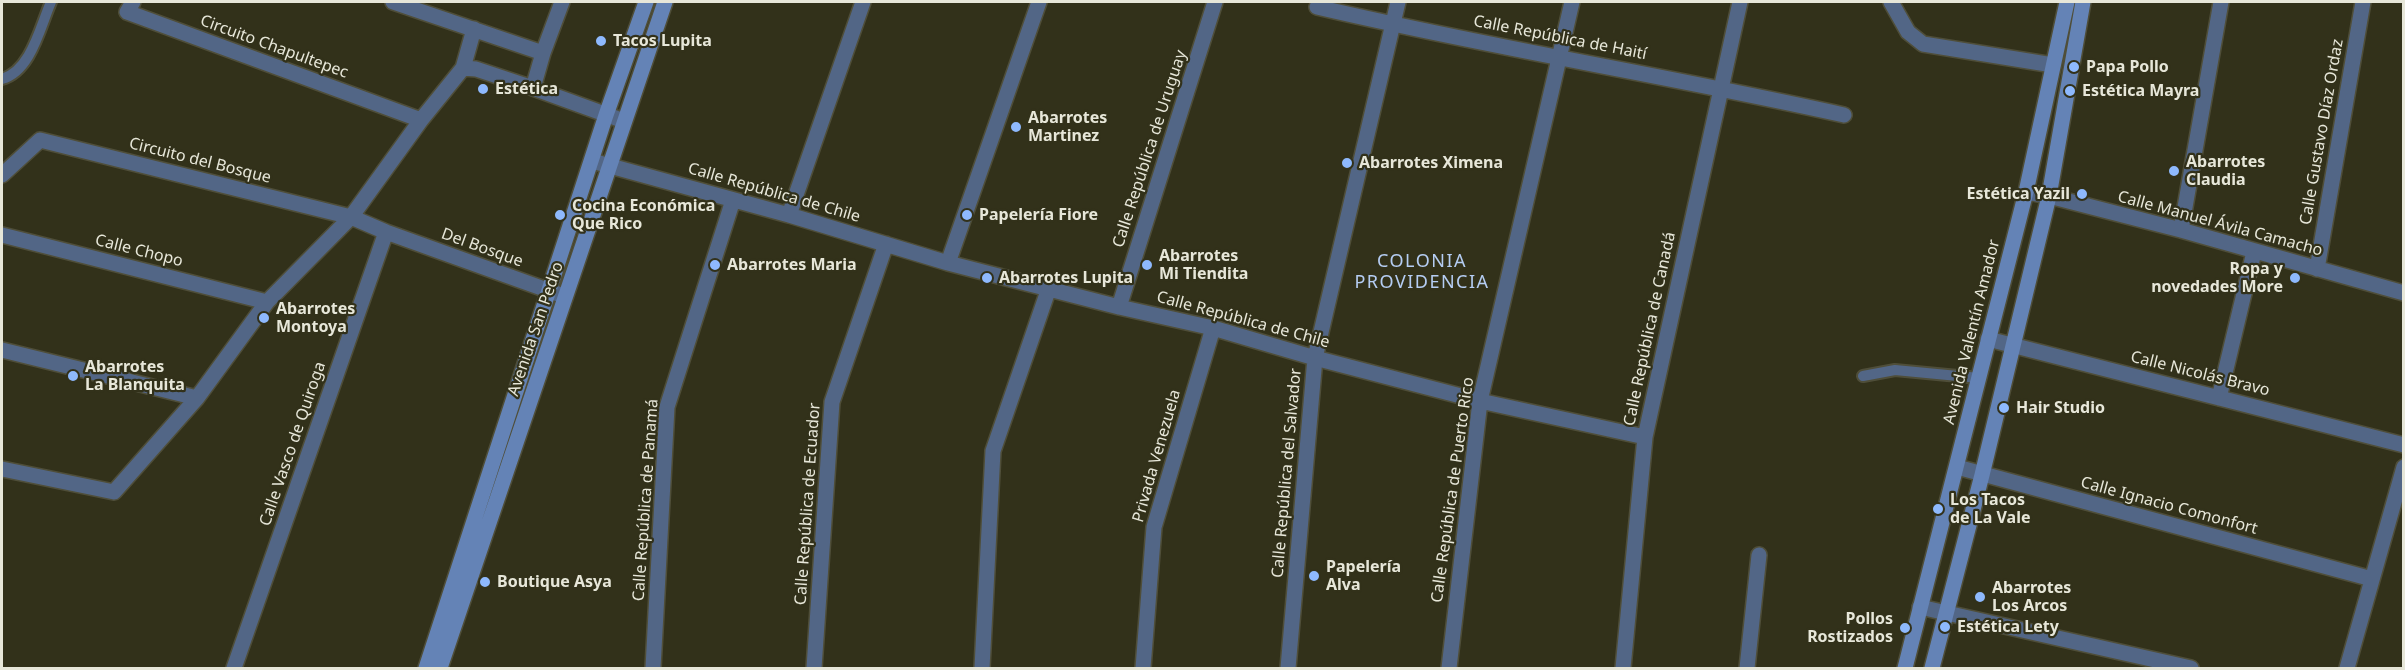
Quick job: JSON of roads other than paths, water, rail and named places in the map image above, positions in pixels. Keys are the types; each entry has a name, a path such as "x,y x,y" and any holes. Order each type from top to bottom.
{"main road":[{"name":"Avenida San Pedro","path":"426,669 606,115 646,2"},
{"name":"Avenida San Pedro","path":"440,669 665,2"},
{"name":"Avenida Valentín Amador","path":"1905,669 2025,192 2067,2"},
{"path":"1932,669 1983,475 2049,196 2083,2"}],"street":[{"name":"Circuito Chapultepec","path":"133,2 127,12 421,120"},
{"path":"393,2 543,53"},
{"path":"533,88 562,2"},
{"path":"789,215 863,2"},
{"path":"948,263 1039,2"},
{"name":"Calle República de Uruguay","path":"1119,308 1215,2"},
{"name":"Calle República del Salvador","path":"1288,669 1315,358 1398,2"},
{"name":"Calle República de Puerto Rico","path":"1449,669 1480,401 1572,2"},
{"name":"Calle República de Canadá","path":"1623,669 1645,437 1740,2"},
{"path":"1891,2 1908,32 1923,44 2053,65"},
{"path":"2181,230 2221,2"},
{"name":"Calle Gustavo Díaz Ordaz","path":"2317,269 2363,2"},
{"name":"Calle República de Haití","path":"1317,7 1393,25 1721,87 1844,115"},
{"path":"2,469 114,492 197,398 267,302 351,217 421,120 463,68 474,29"},
{"path":"463,68 476,69 533,88 624,122"},
{"name":"Circuito del Bosque","path":"2,175 40,140 351,217 386,232"},
{"name":"Calle República de Chile","path":"592,161 789,215 948,263 1119,308 1213,328 1315,358 1480,401 1645,437"},
{"name":"Calle Manuel Ávila Camacho","path":"2025,192 2181,230 2403,293"},
{"name":"Calle República de Panamá","path":"652,669 667,407 733,201"},
{"name":"Del Bosque","path":"386,232 566,297"},
{"name":"Calle Vasco de Quiroga","path":"234,669 386,232"},
{"name":"Calle Chopo","path":"2,235 267,302"},
{"name":"Calle República de Ecuador","path":"814,669 832,402 886,244"},
{"path":"2219,398 2254,252"},
{"path":"982,669 993,451 1049,288"},
{"name":"Privada Venezuela","path":"1143,669 1154,527 1213,328"},
{"name":"Calle Nicolás Bravo","path":"1988,339 2403,445"},
{"path":"2,350 197,398"},
{"name":"Calle Ignacio Comonfort","path":"1957,467 2372,579"},
{"path":"2351,668 2372,579 2403,467"},
{"path":"1748,669 1760,555"},
{"path":"1920,607 2191,669"}],"lane":[{"path":"2,79 10,77 20,69 28,56 51,2"},
{"path":"1863,376 1895,370 1979,378"}],"place":[{"name":"Tacos Lupita","path":"601,41"},
{"name":"Papa Pollo","path":"2074,67"},
{"name":"Estética","path":"483,89"},
{"name":"Estética Mayra","path":"2070,91"},
{"name":"Abarrotes Martinez","path":"1016,127"},
{"name":"Abarrotes Ximena","path":"1347,163"},
{"name":"Abarrotes Claudia","path":"2174,171"},
{"name":"Estética Yazil","path":"2082,194"},
{"name":"Cocina Económica Que Rico","path":"560,215"},
{"name":"Papelería Fiore","path":"967,215"},
{"name":"Abarrotes Maria","path":"715,265"},
{"name":"Abarrotes Mi Tiendita","path":"1147,265"},
{"name":"Abarrotes Lupita","path":"987,278"},
{"name":"Ropa y novedades More","path":"2295,278"},
{"name":"Abarrotes Montoya","path":"264,318"},
{"name":"Abarrotes La Blanquita","path":"73,376"},
{"name":"Hair Studio","path":"2004,408"},
{"name":"Los Tacos de La Vale","path":"1938,509"},
{"name":"Papelería Alva","path":"1314,576"},
{"name":"Boutique Asya","path":"485,582"},
{"name":"Abarrotes Los Arcos","path":"1980,597"},
{"name":"Estética Lety","path":"1945,627"},
{"name":"Pollos Rostizados","path":"1905,628"}],"district":[{"name":"COLONIA PROVIDENCIA","path":"1422,272"}]}
